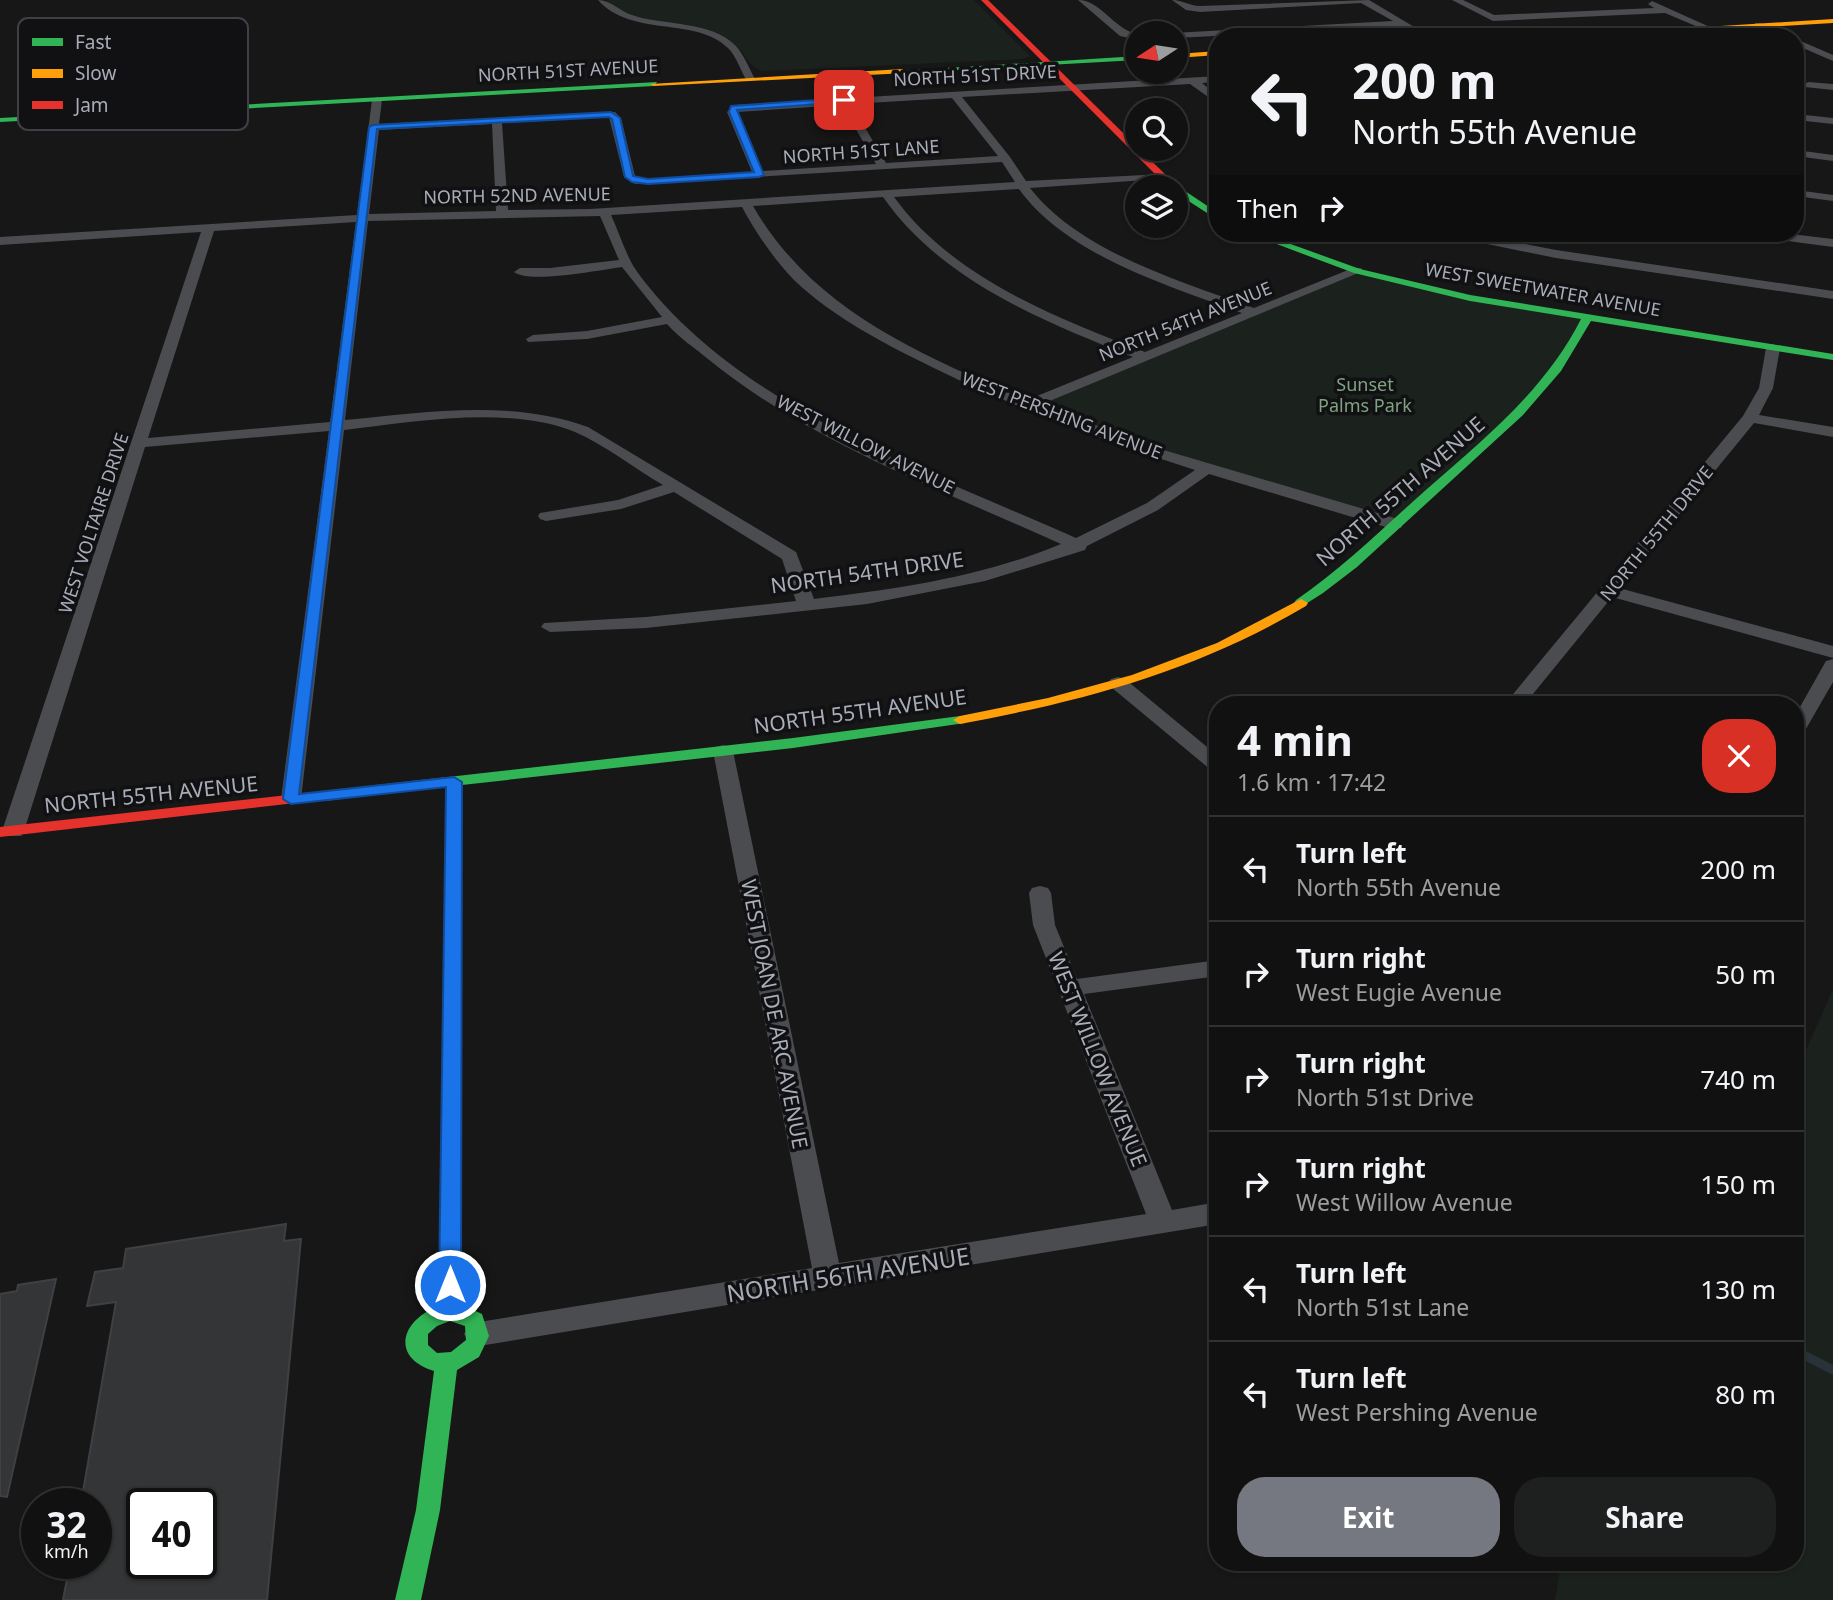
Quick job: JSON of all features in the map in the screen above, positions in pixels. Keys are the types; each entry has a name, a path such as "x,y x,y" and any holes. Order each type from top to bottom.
{"street":[{"path":"602,0 607,6 624,15 711,35 727,42 750,79"},
{"path":"984,0 1074,87 1159,175"},
{"path":"1082,0 1125,31"},
{"path":"1176,0 1189,8 1273,2 1363,0 1412,28"},
{"path":"1456,0 1493,18 1666,9"},
{"path":"1644,0 1708,28 1833,21"},
{"path":"1309,28 1404,23"},
{"path":"1758,25 1764,28"},
{"path":"1188,34 1209,33"},
{"path":"1804,47 1833,58"},
{"path":"1188,55 1209,54"},
{"name":"NORTH 51ST AVENUE","path":"248,107 1125,59"},
{"name":"NORTH 51ST DRIVE","path":"759,175 732,112 734,108 1209,79"},
{"path":"1192,80 1209,94"},
{"path":"1808,85 1833,87"},
{"path":"954,94 1006,159 1021,185 1056,218 1102,249 1187,289 1254,313"},
{"path":"291,799 377,100"},
{"path":"844,100 883,166"},
{"name":"NORTH 51ST LANE","path":"498,120 611,114 616,118 629,177 635,181 1006,159"},
{"path":"1804,118 1833,121"},
{"name":"NORTH 51ST AVENUE","path":"0,120 18,119"},
{"path":"373,127 498,120 502,214"},
{"path":"1804,154 1833,158"},
{"name":"NORTH 52ND AVENUE","path":"0,241 361,217 604,212 1125,178"},
{"path":"886,193 898,211 930,244 986,283 1066,324 1145,357"},
{"path":"1804,194 1833,198"},
{"path":"1188,197 1209,211"},
{"name":"WEST PERSHING AVENUE","path":"745,202 765,238 809,286 902,347 1027,405 1111,438 1395,524"},
{"name":"WEST WILLOW AVENUE","path":"604,212 613,241 624,263 645,293 670,320 729,369 819,425 1079,546"},
{"name":"WEST VOLTAIRE DRIVE","path":"6,831 139,443 209,227"},
{"path":"1804,239 1833,243"},
{"name":"WEST SWEETWATER AVENUE","path":"1275,242 1357,271 1470,298 1833,357"},
{"path":"1497,242 1556,254 1833,295"},
{"path":"520,272 550,272 624,263"},
{"name":"NORTH 54TH AVENUE","path":"1027,405 1357,271"},
{"name":"NORTH 55TH AVENUE","path":"6,831 723,751 942,723 1025,708 1118,683 1233,641 1284,615 1350,568 1544,388 1577,342 1587,318"},
{"path":"533,339 587,335 670,320"},
{"name":"NORTH 55TH DRIVE","path":"1522,696 1750,418 1766,388 1773,348"},
{"path":"139,443 461,416 553,418 583,430 790,556 807,606"},
{"path":"1750,418 1833,432"},
{"name":"NORTH 54TH DRIVE","path":"550,627 590,627 807,606 889,596 959,583 1011,570 1079,546 1134,519 1172,495 1206,468"},
{"path":"546,516 621,504 677,486"},
{"path":"1609,591 1833,652"},
{"path":"1804,716 1833,665"},
{"path":"1118,683 1209,759"},
{"name":"WEST JOAN DE ARC AVENUE","path":"723,751 828,1277"},
{"path":"450,1312 454,782"},
{"name":"WEST WILLOW AVENUE","path":"1040,893 1044,925 1163,1222"},
{"path":"1070,988 1209,969"},
{"name":"NORTH 56TH AVENUE","path":"479,1334 1209,1214"},
{"path":"450,1312 459,1312 474,1320 479,1334 477,1342 465,1356 446,1364 429,1362 417,1353 415,1345 419,1330 425,1323 450,1312"},
{"path":"408,1600 428,1510 446,1364"}],"green space":[{"path":"606,0 974,0 1030,56 1023,59 763,71 757,69 728,40 698,30 633,16"},
{"name":"Sunset Palms Park","path":"1357,271 1587,318 1560,368 1395,524 1206,469 1027,405"},
{"path":"1833,989 1833,1600 1555,1600 1560,1571 1804,1571 1804,1055"}],"building":[{"path":"286,1224 284,1241 301,1239 267,1600 63,1600 67,1579 112,1579 112,1488 84,1488 116,1302 87,1306 95,1272 123,1268 126,1249"},
{"path":"56,1279 7,1497 0,1496 0,1294 17,1291 18,1285"}],"waterway":[{"path":"1804,1355 1833,1370"}],"traffic: fast":[{"path":"903,71 1125,59"},
{"path":"248,106 654,84"},
{"path":"0,120 18,119"},
{"path":"1188,197 1209,211"},
{"path":"1277,242 1357,271 1470,298 1833,357"},
{"path":"1301,603 1352,564 1519,413 1557,369 1574,345 1587,318"},
{"path":"324,796 793,743 960,720"},
{"path":"450,1312 454,782"},
{"path":"450,1312 459,1312 474,1320 477,1339 474,1347 458,1360 433,1362 423,1356 415,1339 419,1329 429,1320 450,1312"},
{"path":"408,1600 428,1510 446,1364"}],"traffic: slow":[{"path":"1709,28 1833,21"},
{"path":"1188,55 1209,54"},
{"path":"654,84 903,71"},
{"path":"960,720 1049,702 1137,678 1222,646 1301,603"}],"traffic: jam":[{"path":"984,0 1161,175"},
{"path":"0,832 324,796"}],"route":[{"path":"450,1285 454,782 291,799 373,127 611,114 616,118 629,177 635,181 648,182 759,175 732,112 734,108 844,100"}]}
